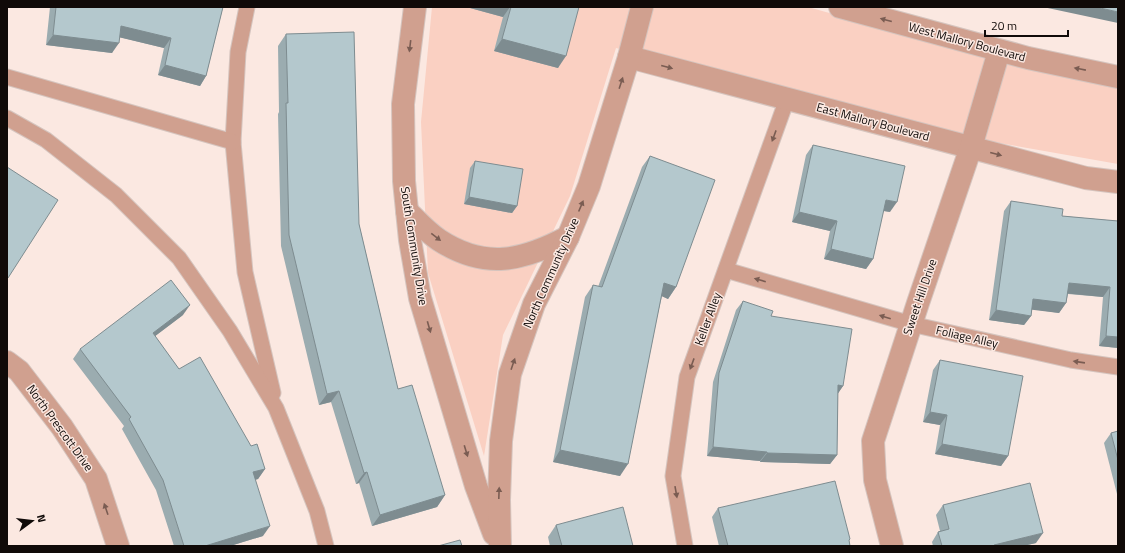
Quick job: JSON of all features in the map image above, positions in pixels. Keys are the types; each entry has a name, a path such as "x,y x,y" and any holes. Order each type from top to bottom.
{"street":[{"name":"South Community Drive","path":"415,7 402,104 404,181 420,298 476,486 499,546"},
{"name":"North Community Drive","path":"499,546 501,441 510,374 534,304 568,237 589,186 629,57 642,7"},
{"name":"West Mallory Boulevard","path":"840,7 999,51 1118,77"},
{"name":"Sweet Hill Drive","path":"892,546 875,480 873,441 971,147 999,51"},
{"name":"East Mallory Boulevard","path":"629,57 1086,178 1118,182"},
{"path":"407,211 438,240 464,254 491,260 527,255 545,249 568,237"},
{"name":"North Prescott Drive","path":"7,362 19,371 62,427 96,479 118,546"}],"lane":[{"path":"247,7 238,52 233,142 245,272 276,408"},
{"path":"7,77 233,142"},
{"name":"Keller Alley","path":"685,546 673,476 687,377 787,99"},
{"path":"7,118 46,140 116,195 179,258 230,331 276,408 317,510 326,546"},
{"name":"Foliage Alley","path":"726,270 911,324 1071,360 1118,367"}],"shaded area":[{"path":"432,7 808,7 961,50 1118,84 1118,164 954,135 616,48 570,196 503,335 484,456 428,273 421,122"}],"building":[{"path":"56,7 223,7 206,76 165,65 171,38 121,26 119,43 53,35"},
{"path":"511,7 579,7 566,56 502,39"},
{"path":"1096,7 1118,7 1118,12"},
{"path":"354,32 359,224 398,389 412,385 445,495 380,515 367,472 364,473 339,391 327,394 289,235 286,34"},
{"path":"813,145 905,166 897,202 886,200 873,259 831,249 837,221 799,212"},
{"path":"650,156 715,180 676,287 664,283 628,464 560,450 593,285 602,287"},
{"path":"475,161 523,169 517,206 469,197"},
{"path":"7,167 58,200 8,278 7,277"},
{"path":"1011,201 1063,209 1062,216 1118,221 1118,337 1106,336 1110,287 1069,283 1066,303 1033,299 1031,316 996,310"},
{"path":"171,280 190,305 153,333 179,369 200,357 251,446 257,444 265,469 253,472 270,526 205,546 184,546 163,480 129,419 131,417 80,349"},
{"path":"743,301 773,311 771,316 852,329 843,386 838,385 837,455 767,453 713,447 719,373"},
{"path":"940,360 1023,376 1008,456 942,444 947,415 930,412"},
{"path":"1118,431 1118,460 1111,433"},
{"path":"835,481 850,539 850,546 728,546 718,508"},
{"path":"1030,483 1043,533 994,545 995,546 942,546 938,532 949,529 943,505"},
{"path":"623,507 633,546 562,546 556,525"},
{"path":"460,540 462,546 438,546"}]}
